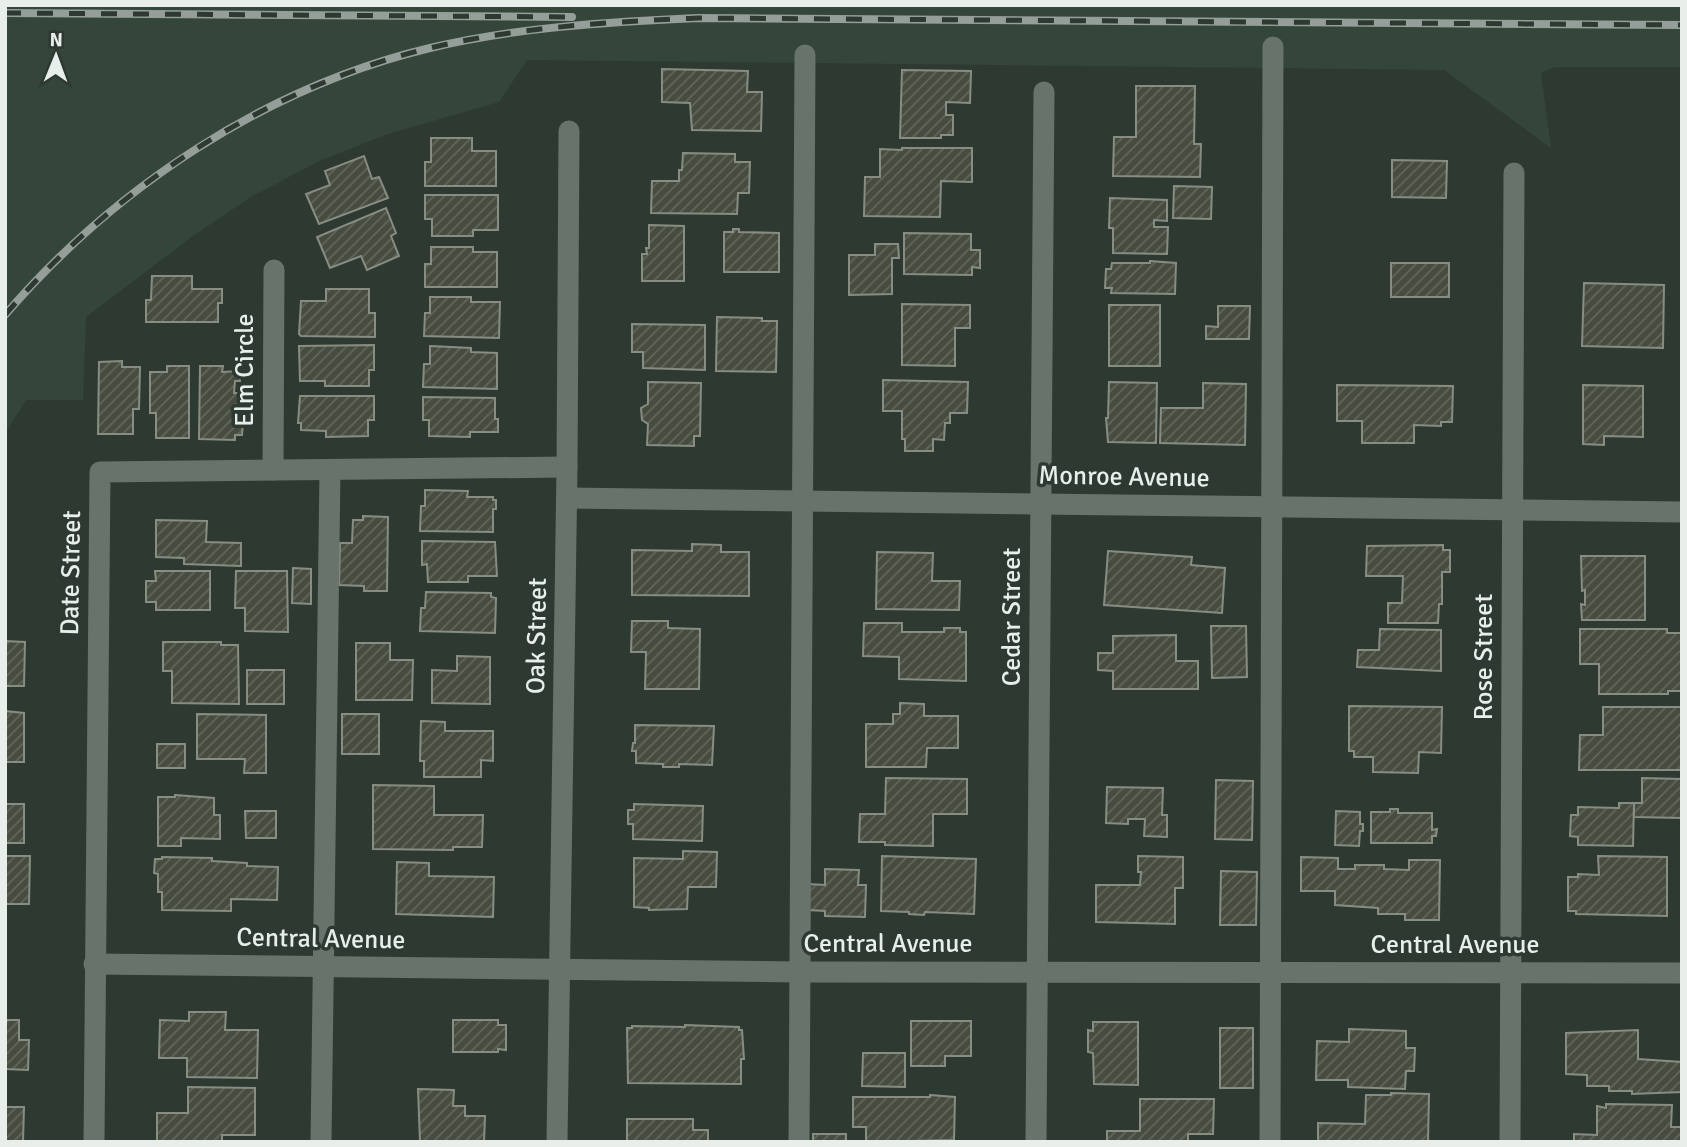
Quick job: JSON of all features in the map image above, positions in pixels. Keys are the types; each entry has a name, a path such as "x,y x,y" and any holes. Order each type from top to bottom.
{"street":[{"path":"1270,1142 1273,47"},
{"path":"799,1142 805,55"},
{"name":"Cedar Street","path":"1036,1142 1044,93"},
{"name":"Oak Street","path":"557,1142 569,131"},
{"name":"Rose Street","path":"1510,1142 1514,173"},
{"name":"Elm Circle","path":"273,470 274,270"},
{"name":"Date Street","path":"94,1142 100,472 567,467"},
{"path":"321,1142 330,470"},
{"name":"Monroe Avenue","path":"566,498 1682,512"},
{"name":"Central Avenue","path":"94,964 800,972 1682,973"}],"shaded area":[{"path":"5,5 1682,5 1682,67 1555,67 1541,73 1551,148 1444,70 527,60 499,102 388,134 317,162 251,197 193,236 86,317 83,400 26,400 5,434"}],"building":[{"path":"662,69 748,71 747,92 762,92 761,131 692,130 690,103 662,102"},
{"path":"902,70 971,71 970,103 946,102 946,115 953,115 953,135 941,135 941,138 900,138"},
{"path":"1136,86 1195,86 1194,144 1201,144 1200,177 1113,176 1114,137 1136,137"},
{"path":"431,138 472,138 472,151 496,151 496,186 425,186 425,162 431,162"},
{"path":"972,148 972,182 941,181 940,217 864,216 865,177 880,177 880,149"},
{"path":"683,153 735,154 735,162 750,162 749,193 738,193 737,214 651,213 652,181 679,181"},
{"path":"364,156 372,179 379,177 388,198 319,224 306,194 330,185 325,171"},
{"path":"1392,160 1447,161 1446,198 1392,197"},
{"path":"1174,186 1212,187 1211,219 1173,218"},
{"path":"425,195 498,195 498,230 473,230 473,236 432,236 432,219 425,219"},
{"path":"1110,198 1167,200 1167,221 1154,220 1154,227 1168,227 1167,254 1113,253 1113,228 1109,228"},
{"path":"386,208 396,233 391,236 399,256 367,270 361,256 330,268 317,237"},
{"path":"649,225 684,226 684,281 642,281 642,254 647,254 646,248 649,248"},
{"path":"733,229 739,229 739,232 779,233 779,272 724,272 724,232 733,232"},
{"path":"904,233 971,234 971,250 980,250 980,268 972,267 972,275 904,274"},
{"path":"875,244 898,244 899,258 892,258 892,294 849,295 849,255 875,255"},
{"path":"431,247 473,247 473,252 497,252 497,287 425,287 425,264 431,264"},
{"path":"1112,263 1176,263 1175,294 1111,293 1112,288 1105,288 1106,269 1111,269"},
{"path":"1391,263 1449,263 1449,297 1391,297"},
{"path":"152,276 192,276 192,289 222,289 222,303 218,303 218,322 146,322 146,300 151,300"},
{"path":"1584,283 1664,285 1663,348 1582,346"},
{"path":"326,289 369,289 369,313 375,313 375,337 301,336 301,301 326,301"},
{"path":"430,297 471,297 471,302 500,302 499,338 424,336 425,313 430,313"},
{"path":"902,304 970,305 970,328 955,328 955,366 902,365"},
{"path":"1109,305 1160,305 1160,366 1109,366"},
{"path":"1218,306 1250,306 1249,339 1206,339 1206,326 1218,327"},
{"path":"717,317 777,321 776,372 716,371"},
{"path":"632,324 705,325 705,370 643,368 643,352 632,352"},
{"path":"374,345 374,370 369,370 369,386 325,386 325,381 300,381 299,346"},
{"path":"430,346 471,348 471,352 497,353 497,389 423,387 424,364 430,364"},
{"path":"122,361 122,367 140,367 139,409 133,409 133,434 98,434 99,362"},
{"path":"167,366 189,366 189,438 156,438 156,413 150,413 150,372 167,372"},
{"path":"200,366 223,366 222,372 240,371 240,381 235,381 234,393 240,393 240,412 235,412 235,422 243,422 242,435 235,435 235,440 199,439"},
{"path":"883,380 968,382 967,413 950,413 950,423 945,423 944,440 933,439 933,451 905,451 902,411 883,411"},
{"path":"648,382 701,383 700,436 694,436 694,446 647,445 648,424 642,420 641,408 648,404"},
{"path":"1109,382 1157,383 1156,443 1108,442 1106,418"},
{"path":"1203,383 1246,384 1245,445 1160,443 1161,408 1203,408"},
{"path":"1337,385 1453,386 1452,422 1441,422 1441,426 1414,425 1414,443 1362,443 1362,421 1337,421"},
{"path":"1583,385 1643,386 1643,437 1604,436 1604,445 1583,444"},
{"path":"300,396 374,396 374,420 368,420 368,436 326,437 326,431 301,430 301,423 298,423"},
{"path":"423,397 495,398 498,432 470,432 470,437 429,436 429,420 423,420"},
{"path":"425,490 468,491 467,497 493,497 493,500 496,500 496,509 493,509 493,532 420,531"},
{"path":"363,516 388,517 387,591 364,591 364,586 339,585 340,543 352,543 353,520 363,520"},
{"path":"156,520 207,521 206,542 241,543 241,566 184,564 184,558 156,557"},
{"path":"422,541 495,542 497,576 468,576 468,582 428,582 427,564 422,565"},
{"path":"692,544 721,545 721,552 749,552 749,596 632,595 632,550 692,551"},
{"path":"1443,545 1443,550 1450,550 1450,572 1442,572 1442,604 1439,604 1438,623 1388,623 1388,603 1402,603 1403,576 1366,576 1367,546"},
{"path":"1108,551 1192,557 1191,565 1225,568 1222,613 1104,605"},
{"path":"877,552 933,553 932,581 960,581 959,610 876,609"},
{"path":"1581,556 1645,556 1645,620 1582,620 1581,604 1585,605 1585,590 1582,591"},
{"path":"293,568 311,569 311,604 292,603"},
{"path":"155,571 210,571 210,610 156,610 156,602 146,602 146,581 156,581"},
{"path":"236,571 287,571 288,632 245,631 245,608 235,608"},
{"path":"426,592 491,593 491,597 496,598 495,633 420,631 421,608 425,608"},
{"path":"632,621 668,621 668,628 700,629 699,689 645,689 646,652 631,652"},
{"path":"864,623 902,623 902,632 944,632 944,628 960,628 960,632 966,632 966,681 899,679 899,657 863,656"},
{"path":"1211,626 1246,626 1247,677 1212,678"},
{"path":"1380,629 1441,630 1441,671 1357,667 1358,650 1379,650"},
{"path":"1580,629 1667,629 1667,633 1682,633 1682,691 1668,691 1668,694 1599,694 1599,664 1580,664"},
{"path":"1176,635 1176,661 1198,661 1198,689 1113,689 1113,671 1098,670 1098,653 1113,653 1113,636"},
{"path":"5,641 25,642 24,686 5,686"},
{"path":"163,642 221,642 221,645 238,645 239,704 172,703 172,671 163,671"},
{"path":"356,643 390,643 390,660 413,660 412,700 356,700"},
{"path":"457,656 490,657 490,704 432,703 432,670 457,671"},
{"path":"247,670 284,670 284,704 247,704"},
{"path":"900,703 924,704 924,716 958,716 958,748 927,748 926,767 866,767 866,724 893,724 893,714 900,714"},
{"path":"1349,706 1442,707 1441,753 1419,752 1418,773 1373,772 1373,757 1354,757 1354,751 1349,751"},
{"path":"1603,707 1682,707 1682,770 1579,770 1580,735 1603,735"},
{"path":"5,711 24,713 24,762 5,762"},
{"path":"197,714 266,715 266,773 244,773 245,759 197,759"},
{"path":"342,714 379,714 379,754 342,754"},
{"path":"421,721 445,722 445,731 493,731 493,761 481,760 481,777 424,777 424,761 420,761"},
{"path":"635,725 714,726 712,765 679,764 679,767 663,767 663,764 636,763 636,751 632,751"},
{"path":"157,744 185,744 185,768 157,768"},
{"path":"886,778 967,779 967,814 933,814 933,846 859,842 860,814 885,814"},
{"path":"1642,778 1682,779 1682,818 1634,817 1634,803 1642,803"},
{"path":"1216,780 1253,781 1252,840 1215,839"},
{"path":"373,785 434,786 434,815 483,815 482,847 453,847 453,850 373,849"},
{"path":"1107,787 1163,788 1162,815 1167,815 1167,837 1144,836 1145,819 1128,819 1128,824 1106,823"},
{"path":"175,795 214,798 214,815 220,815 220,839 181,838 181,846 158,846 158,797"},
{"path":"1619,803 1634,803 1633,846 1578,845 1578,837 1570,836 1571,815 1578,815 1578,807 1619,808"},
{"path":"5,804 24,804 24,843 5,843"},
{"path":"634,804 703,806 702,841 633,839 633,824 628,824 628,810 634,810"},
{"path":"1390,809 1398,809 1398,813 1432,813 1432,830 1437,829 1436,836 1432,836 1432,843 1371,843 1371,812 1390,812"},
{"path":"245,811 276,811 276,838 246,838"},
{"path":"1336,811 1360,812 1363,831 1360,831 1359,846 1335,845"},
{"path":"683,851 717,852 716,887 688,887 687,909 649,910 634,907 634,858 683,859"},
{"path":"5,856 30,856 29,904 5,904"},
{"path":"882,856 976,859 974,914 925,912 924,915 881,911"},
{"path":"1138,856 1183,857 1183,888 1175,888 1175,924 1096,922 1096,885 1140,885"},
{"path":"1598,856 1667,857 1667,916 1576,914 1576,911 1568,911 1568,877 1578,877 1578,874 1599,875"},
{"path":"1301,857 1338,858 1338,869 1355,869 1355,865 1384,865 1384,869 1409,870 1409,860 1440,860 1439,920 1405,920 1405,914 1378,914 1378,908 1335,905 1335,891 1301,891"},
{"path":"212,858 212,861 247,863 247,866 278,867 277,900 231,899 231,911 162,910 162,892 158,892 158,874 154,873 155,859"},
{"path":"397,862 429,863 429,876 494,877 493,917 396,914"},
{"path":"825,869 859,870 858,885 866,885 865,917 825,916 825,911 808,910 809,884 825,885"},
{"path":"1221,871 1257,872 1256,925 1220,925"},
{"path":"189,1012 226,1012 225,1030 258,1030 257,1078 187,1077 187,1058 159,1058 160,1020 189,1021"},
{"path":"5,1020 19,1020 19,1040 29,1040 28,1070 5,1069"},
{"path":"453,1020 498,1020 498,1025 506,1025 506,1050 453,1052"},
{"path":"911,1021 971,1021 971,1056 945,1056 945,1066 911,1066"},
{"path":"1093,1022 1138,1022 1138,1085 1094,1084 1093,1053 1088,1052 1088,1030 1093,1031"},
{"path":"685,1025 739,1027 739,1030 742,1030 744,1059 741,1059 741,1084 628,1083 627,1028"},
{"path":"1220,1028 1253,1028 1253,1088 1220,1088"},
{"path":"1349,1029 1406,1031 1406,1048 1415,1048 1414,1071 1406,1071 1405,1089 1348,1087 1348,1080 1316,1080 1317,1041 1349,1042"},
{"path":"1638,1030 1638,1059 1682,1062 1682,1092 1632,1094 1632,1091 1609,1091 1609,1086 1587,1086 1587,1075 1566,1074 1566,1033"},
{"path":"863,1053 905,1053 905,1087 862,1086"},
{"path":"188,1087 255,1088 255,1135 222,1135 222,1142 157,1142 157,1113 188,1113"},
{"path":"418,1089 454,1090 453,1106 465,1106 465,1116 485,1116 484,1142 420,1142"},
{"path":"1429,1094 1428,1142 1318,1142 1318,1123 1365,1124 1366,1095"},
{"path":"853,1097 955,1097 954,1140 866,1142 866,1127 853,1127"},
{"path":"1140,1099 1214,1099 1213,1134 1188,1134 1188,1142 1107,1142 1107,1131 1140,1131"},
{"path":"1606,1104 1672,1105 1671,1127 1682,1127 1682,1142 1574,1142 1574,1134 1597,1135 1597,1106 1606,1108"},
{"path":"5,1107 24,1107 23,1142 5,1142"},
{"path":"627,1119 693,1119 693,1130 708,1130 708,1142 627,1142"},
{"path":"813,1134 846,1134 846,1142 813,1142"}],"railway":[{"path":"5,13 572,17"},
{"path":"5,315 94,225 197,148 252,116 310,88 369,65 430,48 496,35 597,24 698,18 1682,25"}]}
